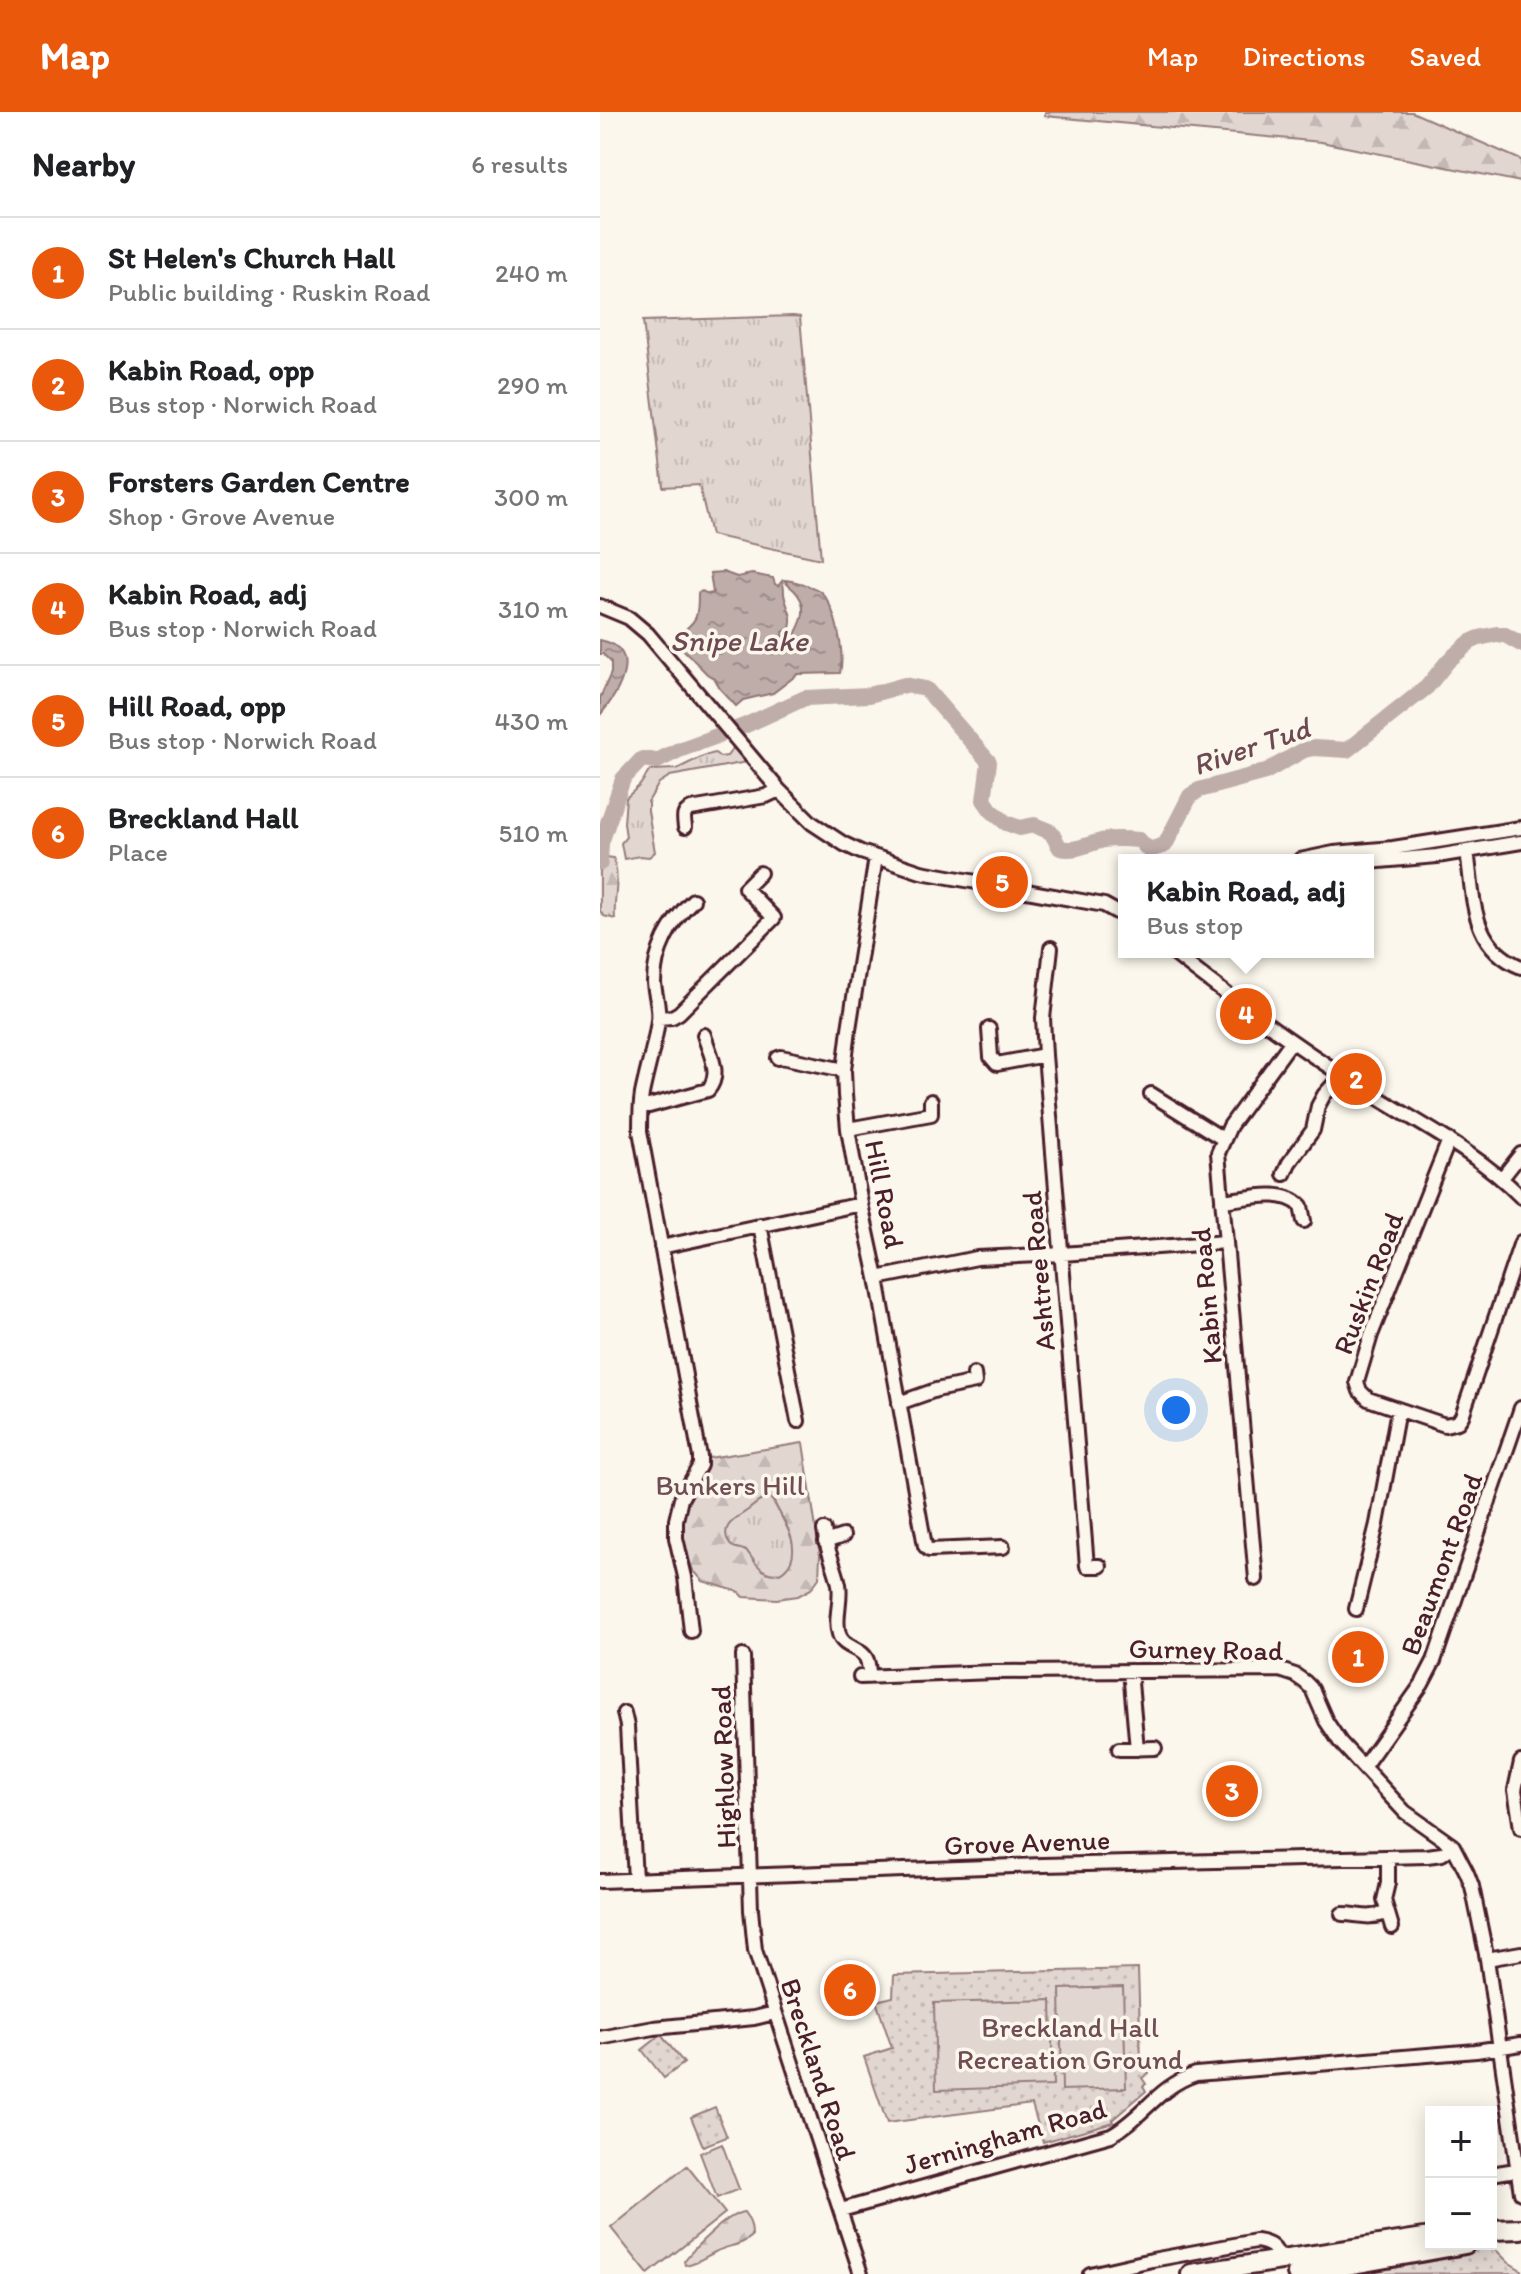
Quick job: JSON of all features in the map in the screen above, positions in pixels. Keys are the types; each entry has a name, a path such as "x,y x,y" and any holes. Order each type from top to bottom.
{"highway":[{"path":"1497,2230 1518,2230"},
{"path":"1497,2236 1518,2230"},
{"path":"1191,2274 1282,2267 1425,2238"},
{"path":"1297,2274 1431,2250"}],"street":[{"path":"600,606 629,618 648,634 779,790 812,823 844,844 921,872 1104,905 1118,910"},
{"path":"685,827 683,816 691,809 766,796 779,790"},
{"path":"1338,854 1521,828"},
{"path":"1374,862 1521,842"},
{"path":"1467,851 1482,934 1504,960 1521,967"},
{"name":"Hill Road","path":"876,857 844,1070 848,1129 861,1204 877,1278 922,1543 998,1550"},
{"path":"659,1018 679,1013 778,914 741,884 760,873"},
{"path":"691,1631 685,1577 676,1538 676,1520 681,1499 700,1465 700,1457 641,1144 641,1105 659,1018 654,986 656,963 678,907 693,900"},
{"name":"Ashtree Road","path":"1046,956 1045,1055 1087,1566 1100,1566"},
{"path":"1180,958 1291,1042 1449,1140 1502,1178 1521,1197"},
{"path":"989,1029 991,1057 997,1064 1045,1055"},
{"path":"641,1105 697,1100 708,1090 717,1075 704,1035"},
{"name":"Kabin Road","path":"1252,1572 1218,1153 1230,1126 1291,1042"},
{"path":"778,1058 844,1070"},
{"path":"1284,1174 1313,1130 1318,1106 1324,1095 1342,1075"},
{"path":"1151,1094 1223,1139"},
{"path":"848,1129 931,1108 935,1127"},
{"name":"Ruskin Road","path":"1398,1410 1368,1399 1357,1382 1371,1335 1449,1140"},
{"path":"1502,1178 1521,1154"},
{"path":"1222,1201 1269,1196 1299,1199 1308,1195"},
{"path":"1290,1198 1301,1206 1304,1221"},
{"path":"661,1247 861,1204"},
{"path":"760,1225 798,1421"},
{"path":"877,1278 977,1258 1226,1242"},
{"path":"1356,1609 1377,1524 1398,1410 1445,1425 1458,1422 1521,1242"},
{"path":"899,1403 936,1390 975,1382 974,1374"},
{"name":"Beaumont Road","path":"1364,1766 1422,1684 1434,1661 1521,1408"},
{"name":"Gurney Road","path":"843,1536 824,1536 839,1585 839,1637 849,1647 865,1655 868,1660 864,1677 938,1673 1280,1670 1295,1675 1312,1689 1326,1721 1340,1742 1405,1812 1453,1846 1472,1886 1487,1959 1521,2193"},
{"name":"Highlow Road","path":"743,1656 751,1876"},
{"path":"1130,1671 1137,1749"},
{"path":"624,1713 632,1726 635,1880"},
{"path":"1119,1749 1155,1748"},
{"path":"1521,1762 1515,1790 1521,1828"},
{"name":"Grove Avenue","path":"600,1881 1071,1864 1437,1856 1453,1846"},
{"path":"1388,1857 1388,1883 1384,1900 1392,1927"},
{"name":"Breckland Road","path":"751,1876 755,1950 861,2274"},
{"path":"1342,1914 1370,1918 1386,1913"},
{"path":"1487,1959 1521,1953"},
{"path":"600,2038 775,2013"},
{"name":"Jerningham Road","path":"841,2210 1111,2135 1167,2087 1196,2074 1521,2044"},
{"path":"1497,2173 1516,2170"},
{"path":"1090,2274 1256,2241 1268,2242 1277,2252 1282,2267"}],"green space":[{"path":"1045,112 1412,112 1521,160 1521,182 1321,142 1045,116"},
{"path":"800,317 821,559 711,535 699,485 663,487 643,321"},
{"path":"734,747 747,762 670,776 659,783 648,802 655,852 649,857 624,859 621,843 626,837 626,798 650,770 677,769 715,753 720,757 727,756"},
{"path":"600,856 613,858 615,865 615,919 604,916 600,911"},
{"name":"Bunkers Hill","path":"803,1443 820,1555 819,1578 811,1589 798,1596 777,1599 744,1597 739,1592 703,1581 693,1570 682,1542 682,1518 688,1494 709,1458","holes":["769,1497 789,1530 793,1548 786,1568 772,1574 761,1568 747,1552 733,1547 726,1537 726,1531 735,1519 761,1500"]},
{"path":"769,1497 787,1527 794,1548 789,1565 776,1574 762,1570 747,1551 731,1547 725,1533 733,1520"},
{"name":"Breckland Hall Recreation Ground","path":"1138,1969 1141,2062 1149,2073 1142,2078 1146,2091 1113,2122 1043,2142 1032,2104 887,2123 864,2057 892,2048 876,2001 893,1997 894,1975"},
{"path":"1123,1987 1126,2088 1062,2090 1060,1989"},
{"path":"1051,2000 1053,2086 936,2090 934,2003"},
{"path":"661,2035 684,2063 664,2078 642,2050"},
{"path":"715,2107 727,2137 703,2146 691,2117"},
{"path":"722,2144 739,2189 717,2198 700,2153"},
{"path":"687,2166 725,2213 648,2274 611,2228"},
{"path":"744,2212 752,2236 685,2265 684,2261 712,2232"},
{"path":"1467,2250 1496,2250 1521,2270 1521,2273 1353,2274"}],"water":[{"name":"Snipe Lake","path":"723,572 737,577 752,574 773,578 778,586 782,581 791,619 790,628 783,632 785,646 788,647 803,612 800,597 784,580 821,592 831,608 838,631 840,673 798,674 773,693 743,700 736,706 715,679 675,641 696,617 698,593 713,593 710,573"},
{"path":"600,640 614,645 625,662 620,684 600,715 600,698 611,673 611,662 600,654"}],"waterway":[{"name":"River Tud","path":"600,863 601,843 623,779 642,759 657,761 805,698 869,695 905,685 926,689 989,762 984,800 1006,823 1020,828 1034,825 1051,832 1060,848 1072,849 1122,839 1139,840 1149,850 1165,845 1190,796 1199,790 1265,772 1304,750 1347,750 1427,687 1448,661 1470,642 1497,634 1521,644"}],"place":[{"name":"Hill Road, opp","path":"1002,882"},
{"name":"Kabin Road, adj","path":"1246,1014"},
{"name":"Kabin Road, opp","path":"1356,1079"},
{"name":"St Helen's Church Hall","path":"1358,1657"},
{"name":"Forsters Garden Centre","path":"1232,1791"},
{"name":"Breckland Hall","path":"850,1990"}]}
